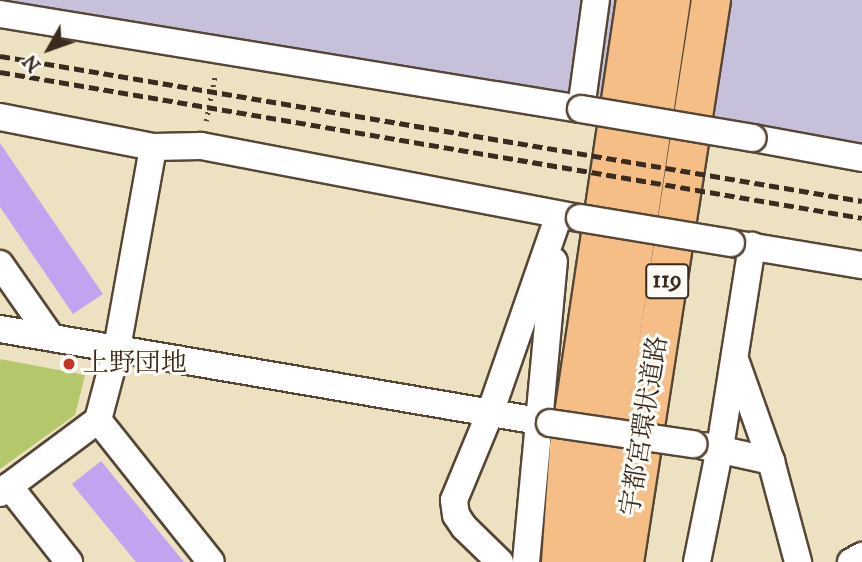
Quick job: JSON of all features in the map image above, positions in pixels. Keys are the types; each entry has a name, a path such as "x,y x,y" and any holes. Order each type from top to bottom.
{"highway":[{"path":"561,562 569,448 636,0"},
{"name":"宇都宮環状道路","path":"587,562 671,0"},
{"name":"宇都宮環状道路","path":"624,562 710,0"},
{"path":"649,562 734,0"}],"street":[{"path":"582,109 596,0"},
{"path":"0,14 582,109 862,158"},
{"path":"0,117 153,146 201,146 570,216 862,264"},
{"path":"69,562 4,490 98,420 117,348 153,146"},
{"path":"500,562 464,527 456,514 454,500 570,216"},
{"path":"526,562 570,216"},
{"path":"697,562 720,448 734,357 741,244"},
{"path":"0,264 51,337"},
{"path":"0,328 544,422 720,448 771,461"},
{"path":"734,357 771,461 798,562"},
{"path":"98,420 211,562"},
{"path":"851,562 862,556"}],"path":[{"path":"201,146 220,50"}],"shaded area":[{"path":"0,0 862,0 862,160 0,8"}],"green space":[{"path":"0,359 85,375 75,415 0,469"}],"building":[{"path":"0,143 103,294 73,314 0,207"},
{"path":"101,461 184,562 136,562 72,484"}],"railway":[{"path":"0,56 862,201"},
{"path":"0,72 862,218"}],"place":[{"name":"上野団地","path":"69,364"}]}
